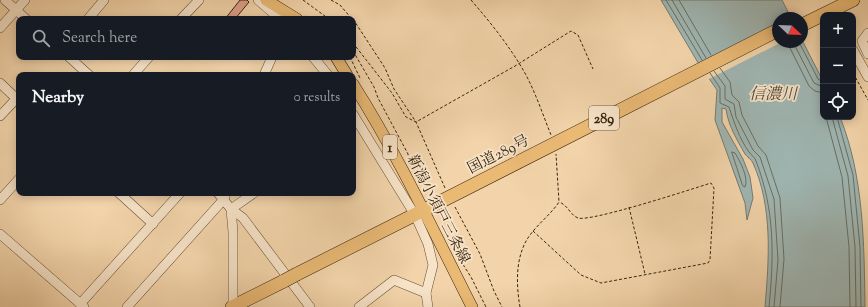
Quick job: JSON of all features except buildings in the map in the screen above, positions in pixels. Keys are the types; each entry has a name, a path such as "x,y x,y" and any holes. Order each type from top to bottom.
{"highway":[{"path":"808,16 828,10 852,0"},
{"path":"808,22 828,10"},
{"name":"国道289号","path":"424,214 772,33"},
{"name":"国道289号","path":"248,307 300,277 772,40"},
{"name":"国道289号","path":"232,307 287,284"}],"main road":[{"path":"266,0 292,16"},
{"path":"338,60 345,72"},
{"name":"新潟小須戸三条線","path":"356,89 376,121 472,307"}],"street":[{"path":"5,0 23,16"},
{"path":"0,28 24,0"},
{"path":"91,16 104,0"},
{"path":"184,16 199,0"},
{"path":"258,0 277,16"},
{"path":"868,34 862,41 868,54"},
{"path":"856,55 868,77"},
{"path":"72,60 86,72"},
{"path":"136,72 146,60"},
{"path":"265,72 271,60"},
{"path":"316,60 326,72"},
{"path":"0,83 16,98"},
{"path":"0,116 16,102"},
{"path":"356,118 424,214 428,244 433,265 426,293 428,307"},
{"path":"0,200 16,182"},
{"path":"123,196 153,224"},
{"path":"0,234 82,306 177,196"},
{"path":"127,307 221,196"},
{"path":"223,196 231,209 242,218 310,307"},
{"path":"231,209 250,196"},
{"path":"231,209 234,232 232,307"},
{"path":"359,307 394,280 426,293"}],"path":[{"path":"303,0 325,16"},
{"path":"331,0 340,5 350,16"},
{"path":"470,0 488,21 526,76 552,141"},
{"path":"356,24 385,68 394,89 416,122 448,193"},
{"path":"416,122 519,64 571,32 578,35 593,69"},
{"path":"356,47 392,93 406,116 416,122"},
{"path":"356,56 374,87 378,98 408,154 410,165"},
{"path":"856,78 868,100"},
{"path":"520,307 517,279 518,267 523,250 533,231 559,202 556,153"},
{"path":"533,231 581,275 601,283 708,263 710,260 714,188 712,183 629,207 582,218 574,215 565,205 559,202"},
{"path":"455,207 480,254 494,291 502,307"},
{"path":"629,207 645,274"},
{"path":"454,250 471,277 486,307"}],"water":[{"name":"信濃川","path":"661,0 782,0 788,12 772,12 772,48 806,48 820,75 820,120 841,120 848,140 854,163 861,210 865,307 765,307 768,271 768,234 764,198 753,163 745,154 733,132 726,109 722,108 722,122 743,159 750,177 753,198 747,220 745,203 715,120 717,90 697,61"}],"pier":[{"path":"772,26 772,47 707,80 697,65"}]}
